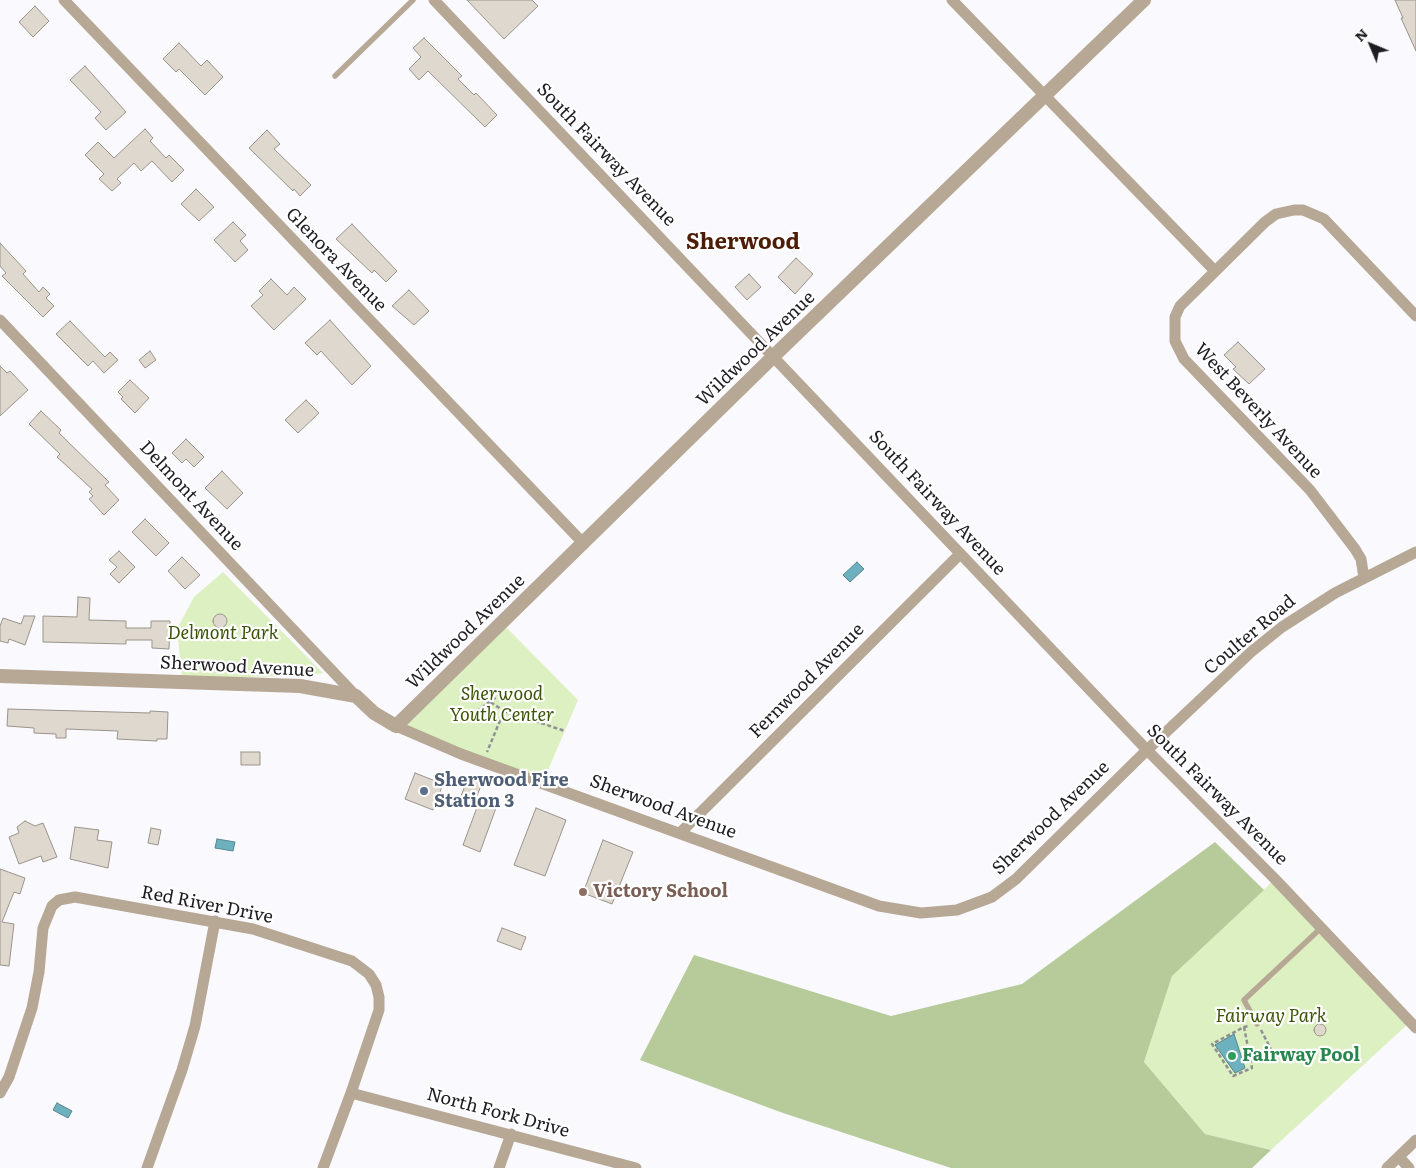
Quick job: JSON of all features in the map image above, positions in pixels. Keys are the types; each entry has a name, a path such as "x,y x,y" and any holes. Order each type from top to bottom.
{"street":[{"name":"Glenora Avenue","path":"64,0 584,544"},
{"name":"South Fairway Avenue","path":"434,0 1147,750 1416,1028"},
{"path":"952,0 1214,270"},
{"name":"Wildwood Avenue","path":"396,726 774,357 1144,0"},
{"name":"West Beverly Avenue","path":"1364,578 1361,559 1355,549 1310,490 1179,352 1174,335 1175,317 1180,306 1264,222 1285,211 1303,210 1324,219 1416,316"},
{"name":"Delmont Avenue","path":"0,320 356,696"},
{"name":"Coulter Road","path":"1147,750 1251,652 1282,627 1309,608 1416,552"},
{"name":"Fernwood Avenue","path":"680,833 960,554"},
{"name":"Sherwood Avenue","path":"0,676 300,686 356,696 374,712 396,726 483,762 880,906 921,913 957,910 984,901 1007,887 1147,750"},
{"name":"Red River Drive","path":"0,1093 12,1070 32,1008 40,972 43,928 52,906 59,900 75,897 253,929 352,961 369,974 376,985 379,997 378,1010 351,1093 323,1168"},
{"path":"147,1168 182,1070 195,1026 215,921"},
{"name":"North Fork Drive","path":"351,1093 636,1168"},
{"path":"499,1168 511,1134"},
{"path":"1387,1168 1416,1140"},
{"path":"1399,1157 1409,1168"}],"lane":[{"path":"335,76 413,0"},
{"path":"1257,1024 1244,1000 1321,928"}],"path":[{"path":"470,688 504,711 564,732"},
{"path":"471,715 508,688"},
{"path":"483,762 504,711"},
{"path":"1244,1027 1252,1068 1234,1076 1212,1044 1244,1027 1257,1024 1276,1059"}],"green space":[{"name":"Delmont Park","path":"223,572 323,673 306,676 182,678 177,629 194,597"},
{"name":"Sherwood Youth Center","path":"502,623 578,700 542,784 396,726"},
{"path":"1215,842 1264,890 1172,976 1144,1062 1205,1134 1271,1150 1252,1168 951,1168 783,1113 640,1060 694,955 891,1016 1022,984"},
{"name":"Fairway Park","path":"1275,879 1410,1022 1271,1150 1205,1134 1144,1062 1172,976"}],"water":[{"path":"857,562 864,569 850,582 843,575"},
{"path":"217,839 235,842 233,851 215,848"},
{"name":"Fairway Pool","path":"1234,1034 1245,1068 1235,1073 1215,1045"},
{"path":"57,1103 72,1111 68,1118 53,1110"}],"building":[{"path":"467,0 532,0 538,6 504,39"},
{"path":"1395,0 1416,0 1416,51 1401,18 1403,18"},
{"path":"35,6 49,21 33,37 19,22"},
{"path":"424,38 462,76 458,79 474,95 476,93 497,115 485,127 428,71 419,80 409,69 421,57 413,48"},
{"path":"179,43 201,66 207,60 223,77 205,95 179,69 176,72 163,59"},
{"path":"85,66 126,112 106,130 95,118 101,112 70,80"},
{"path":"145,129 153,138 150,141 166,158 169,155 184,170 172,182 152,161 141,171 134,163 117,179 121,183 112,191 99,179 104,174 85,155 98,142 114,158"},
{"path":"267,130 280,144 274,149 311,185 300,196 249,148"},
{"path":"196,189 214,207 199,221 181,204"},
{"path":"233,222 246,235 240,241 248,250 235,262 214,240"},
{"path":"352,224 397,271 386,282 374,270 372,273 336,239"},
{"path":"0,243 26,271 23,274 39,292 43,287 50,294 46,298 54,306 43,317 2,276 6,273 0,266"},
{"path":"796,258 813,274 795,294 778,277"},
{"path":"749,274 761,287 747,300 735,287"},
{"path":"271,279 287,295 294,287 306,299 274,330 251,306 263,295 259,291"},
{"path":"409,290 429,311 414,325 392,306"},
{"path":"330,320 371,366 352,385 321,351 317,355 305,343"},
{"path":"70,321 105,357 110,352 118,360 104,373 93,361 88,366 56,334"},
{"path":"1238,342 1265,369 1249,384 1233,369 1236,367 1224,355"},
{"path":"150,351 156,360 145,368 139,360"},
{"path":"0,366 7,373 10,371 28,390 0,416"},
{"path":"130,380 149,398 135,413 121,399 123,397 118,392"},
{"path":"306,400 319,413 298,433 285,420"},
{"path":"41,411 61,430 59,433 109,482 105,485 119,500 104,515 89,499 93,496 89,492 92,489 57,457 60,454 29,424"},
{"path":"186,439 204,457 194,467 186,459 182,463 172,453"},
{"path":"222,471 243,493 227,509 205,488"},
{"path":"145,519 169,543 156,556 132,532"},
{"path":"119,551 135,567 119,583 110,574 117,567 109,560"},
{"path":"182,557 200,575 185,589 168,571"},
{"path":"78,597 90,598 89,620 126,621 126,628 151,628 151,621 170,621 169,649 152,648 152,640 126,640 126,644 43,642 43,616 77,617"},
{"path":"220,614 225,616 227,621 225,626 220,628 215,626 213,621 215,616"},
{"path":"24,616 35,616 25,645 9,639 8,643 0,641 0,626 3,618 21,624"},
{"path":"8,709 168,712 167,739 157,739 157,741 117,739 118,731 66,729 66,738 56,738 56,734 34,733 34,728 7,726"},
{"path":"241,752 260,752 260,765 241,765"},
{"path":"415,773 443,784 433,810 405,799"},
{"path":"468,778 482,783 475,801 461,796"},
{"path":"479,802 496,808 480,852 463,845"},
{"path":"536,808 566,820 545,876 514,865"},
{"path":"25,821 35,826 43,823 57,857 43,862 41,856 19,864 9,837 19,833 17,827"},
{"path":"75,827 99,830 97,840 112,842 108,868 70,859"},
{"path":"151,828 161,830 158,845 148,843"},
{"path":"603,840 633,852 612,904 583,893"},
{"path":"0,869 25,878 20,894 14,892 2,922 14,924 9,966 0,965"},
{"path":"502,928 526,937 521,950 497,941"},
{"path":"1318,1024 1322,1024 1326,1030 1322,1036 1318,1036 1314,1032 1314,1028"}],"place":[{"name":"Sherwood Fire Station 3","path":"424,791"},
{"name":"Victory School","path":"583,892"},
{"name":"Fairway Pool","path":"1232,1056"}],"district":[{"name":"Sherwood","path":"743,243"}]}
